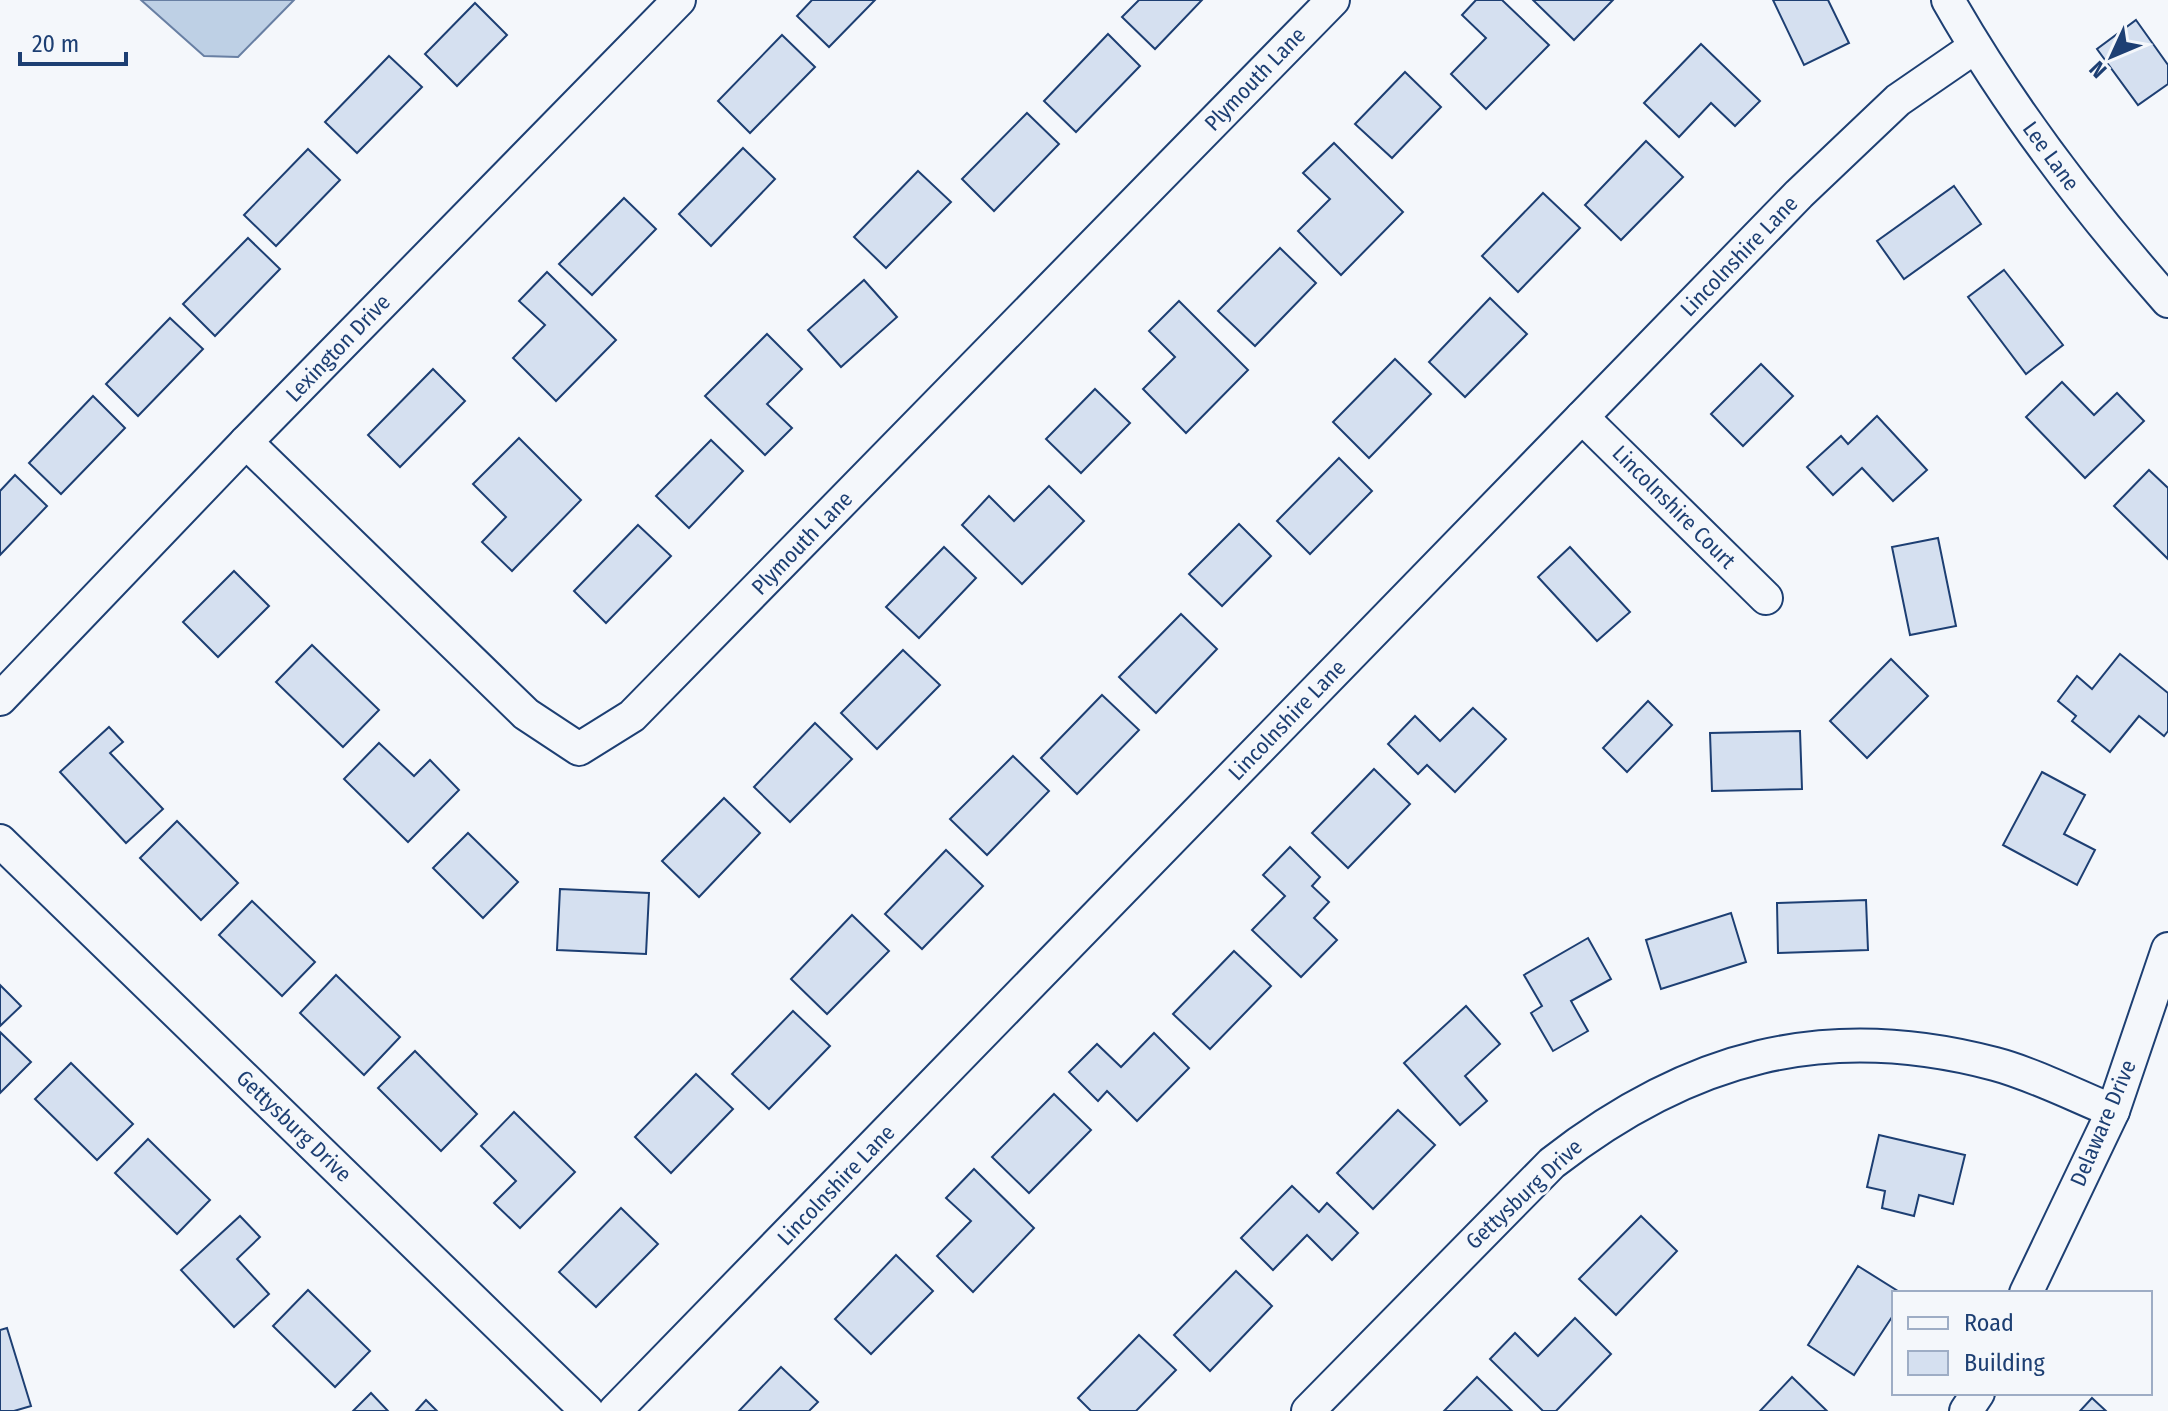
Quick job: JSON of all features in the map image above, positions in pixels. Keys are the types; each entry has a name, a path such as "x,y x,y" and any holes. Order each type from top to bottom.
{"street":[{"name":"Lexington Drive","path":"0,699 246,442 679,0"},
{"name":"Plymouth Lane","path":"246,442 526,714 579,749 632,716 1333,0"},
{"name":"Lee Lane","path":"1948,0 1975,47 2070,185 2168,301"},
{"name":"Lincolnshire Lane","path":"615,1411 1852,142 1898,100 1975,47"},
{"name":"Lincolnshire Court","path":"1582,417 1766,598"},
{"name":"Gettysburg Drive","path":"0,841 587,1411"},
{"name":"Delaware Drive","path":"2027,1291 2113,1111 2168,949"},
{"name":"Gettysburg Drive","path":"1308,1411 1552,1163 1596,1128 1643,1101 1701,1074 1778,1053 1864,1045 1921,1050 1996,1064 2113,1111"}],"water":[{"path":"141,0 294,0 238,57 204,56"}],"building":[{"path":"812,0 875,0 829,47 797,16"},
{"path":"1139,0 1202,0 1155,49 1122,17"},
{"path":"1476,0 1502,0 1549,45 1486,109 1451,74 1486,38 1462,15"},
{"path":"1533,0 1613,0 1574,40"},
{"path":"1773,0 1828,0 1849,43 1804,65"},
{"path":"475,3 507,35 457,86 425,54"},
{"path":"2136,20 2168,65 2168,84 2138,105 2097,49"},
{"path":"1108,34 1140,66 1076,132 1044,101"},
{"path":"782,35 815,67 750,133 718,101"},
{"path":"1701,44 1760,101 1735,126 1711,103 1679,137 1644,103"},
{"path":"389,56 422,87 357,153 325,122"},
{"path":"1405,72 1441,107 1392,158 1355,124"},
{"path":"1027,113 1059,144 994,211 962,179"},
{"path":"1646,141 1683,177 1621,240 1585,205"},
{"path":"1334,143 1403,212 1341,275 1298,231 1330,199 1303,173"},
{"path":"743,148 775,179 711,246 679,214"},
{"path":"308,149 340,180 276,246 244,215"},
{"path":"918,171 951,202 886,268 854,237"},
{"path":"1954,186 1981,224 1904,279 1877,241"},
{"path":"1543,193 1580,228 1518,292 1482,256"},
{"path":"624,198 656,229 592,295 559,264"},
{"path":"248,238 280,269 215,336 183,304"},
{"path":"1280,248 1316,283 1255,346 1218,311"},
{"path":"2004,270 2063,345 2026,374 1968,297"},
{"path":"547,272 616,340 556,401 513,358 545,325 519,301"},
{"path":"864,280 897,317 841,367 808,330"},
{"path":"1490,298 1527,334 1465,397 1429,362"},
{"path":"1179,301 1248,370 1186,433 1143,389 1175,357 1149,331"},
{"path":"170,318 203,349 138,416 106,384"},
{"path":"767,334 802,369 767,404 792,428 765,455 705,396"},
{"path":"1395,359 1431,394 1369,458 1333,422"},
{"path":"1761,364 1793,396 1743,446 1711,414"},
{"path":"433,369 465,401 400,467 368,435"},
{"path":"2062,382 2094,415 2117,393 2144,421 2085,478 2026,417"},
{"path":"1095,389 1130,423 1081,473 1046,439"},
{"path":"93,396 125,428 61,494 29,463"},
{"path":"1877,416 1927,470 1893,501 1862,468 1833,495 1807,467 1841,436 1848,444"},
{"path":"519,438 581,500 512,571 482,542 506,517 473,484"},
{"path":"711,440 743,471 689,528 656,496"},
{"path":"1339,458 1372,491 1310,554 1277,521"},
{"path":"2149,470 2168,488 2168,559 2114,506"},
{"path":"15,475 47,506 0,555 0,491"},
{"path":"1049,486 1084,521 1022,584 962,525 989,496 1014,521"},
{"path":"1239,524 1271,556 1222,606 1189,574"},
{"path":"638,525 671,556 606,623 574,591"},
{"path":"1938,538 1956,626 1910,635 1892,547"},
{"path":"944,547 976,578 919,638 886,607"},
{"path":"1570,547 1630,612 1597,641 1538,577"},
{"path":"234,571 269,606 218,657 183,622"},
{"path":"1181,614 1217,649 1156,713 1119,677"},
{"path":"312,645 379,710 343,747 276,682"},
{"path":"903,650 940,685 877,749 841,713"},
{"path":"2120,654 2168,693 2168,731 2164,736 2139,716 2110,752 2072,721 2076,716 2058,701 2077,676 2092,689"},
{"path":"1891,659 1928,696 1867,758 1830,721"},
{"path":"1102,695 1139,730 1077,794 1041,758"},
{"path":"1648,701 1672,725 1627,772 1603,748"},
{"path":"1473,708 1506,739 1455,792 1427,765 1418,774 1388,744 1415,716 1440,741"},
{"path":"815,723 852,759 790,822 754,787"},
{"path":"109,727 123,742 110,753 163,809 126,843 60,772"},
{"path":"1800,731 1802,789 1712,791 1710,733"},
{"path":"379,743 414,776 430,760 459,790 408,842 344,779"},
{"path":"1013,756 1049,791 987,855 950,819"},
{"path":"1374,769 1410,804 1348,868 1312,833"},
{"path":"2042,772 2085,795 2064,834 2095,850 2077,885 2003,845"},
{"path":"724,798 760,833 699,897 662,861"},
{"path":"177,821 238,883 201,920 140,858"},
{"path":"468,833 518,882 483,918 433,868"},
{"path":"1290,847 1320,877 1312,886 1329,902 1314,918 1337,940 1301,977 1252,930 1285,896 1263,875"},
{"path":"946,850 983,886 922,949 885,914"},
{"path":"560,889 649,893 646,954 557,950"},
{"path":"1866,900 1868,950 1778,953 1777,903"},
{"path":"252,901 315,962 282,996 219,935"},
{"path":"1731,913 1746,962 1661,989 1646,940"},
{"path":"852,915 889,951 827,1014 791,979"},
{"path":"1588,938 1611,979 1571,1001 1588,1031 1553,1051 1531,1013 1542,1006 1524,975"},
{"path":"1234,951 1271,986 1210,1049 1173,1014"},
{"path":"336,975 400,1037 364,1075 300,1013"},
{"path":"0,985 21,1006 0,1026"},
{"path":"1466,1006 1500,1044 1465,1076 1487,1101 1460,1125 1404,1063"},
{"path":"793,1011 830,1046 769,1109 732,1074"},
{"path":"0,1032 31,1062 0,1093"},
{"path":"1154,1033 1189,1068 1137,1121 1107,1091 1098,1101 1069,1072 1097,1044 1121,1067"},
{"path":"415,1051 477,1114 441,1151 378,1088"},
{"path":"71,1063 133,1124 97,1160 35,1099"},
{"path":"696,1074 733,1109 671,1173 635,1137"},
{"path":"1054,1094 1091,1130 1029,1193 992,1157"},
{"path":"1398,1110 1435,1145 1373,1209 1337,1173"},
{"path":"514,1112 575,1172 520,1228 494,1203 516,1181 481,1146"},
{"path":"1879,1135 1965,1155 1953,1204 1919,1195 1914,1216 1882,1208 1885,1191 1867,1187"},
{"path":"148,1139 210,1200 177,1234 115,1173"},
{"path":"974,1169 1034,1228 973,1292 937,1256 971,1221 946,1198"},
{"path":"1292,1186 1319,1212 1327,1203 1358,1233 1332,1260 1307,1235 1273,1270 1241,1238"},
{"path":"621,1208 658,1244 596,1307 559,1272"},
{"path":"240,1216 260,1237 237,1259 269,1294 234,1327 181,1270"},
{"path":"1641,1216 1677,1251 1616,1315 1579,1279"},
{"path":"896,1255 933,1291 871,1354 835,1319"},
{"path":"1858,1266 1898,1291 1892,1291 1892,1317 1854,1375 1808,1345"},
{"path":"1236,1271 1272,1306 1210,1371 1174,1335"},
{"path":"308,1290 370,1351 335,1387 273,1326"},
{"path":"1575,1318 1611,1354 1556,1411 1543,1411 1490,1359 1515,1333 1538,1356"},
{"path":"7,1328 31,1406 0,1411 0,1330"},
{"path":"1139,1335 1176,1370 1136,1411 1091,1411 1078,1398"},
{"path":"781,1367 818,1402 809,1411 739,1411"},
{"path":"1477,1377 1512,1411 1444,1411"},
{"path":"1792,1377 1827,1411 1760,1411"},
{"path":"371,1393 388,1411 353,1411"},
{"path":"2092,1398 2106,1411 2080,1411"},
{"path":"426,1400 437,1411 416,1411"}]}
